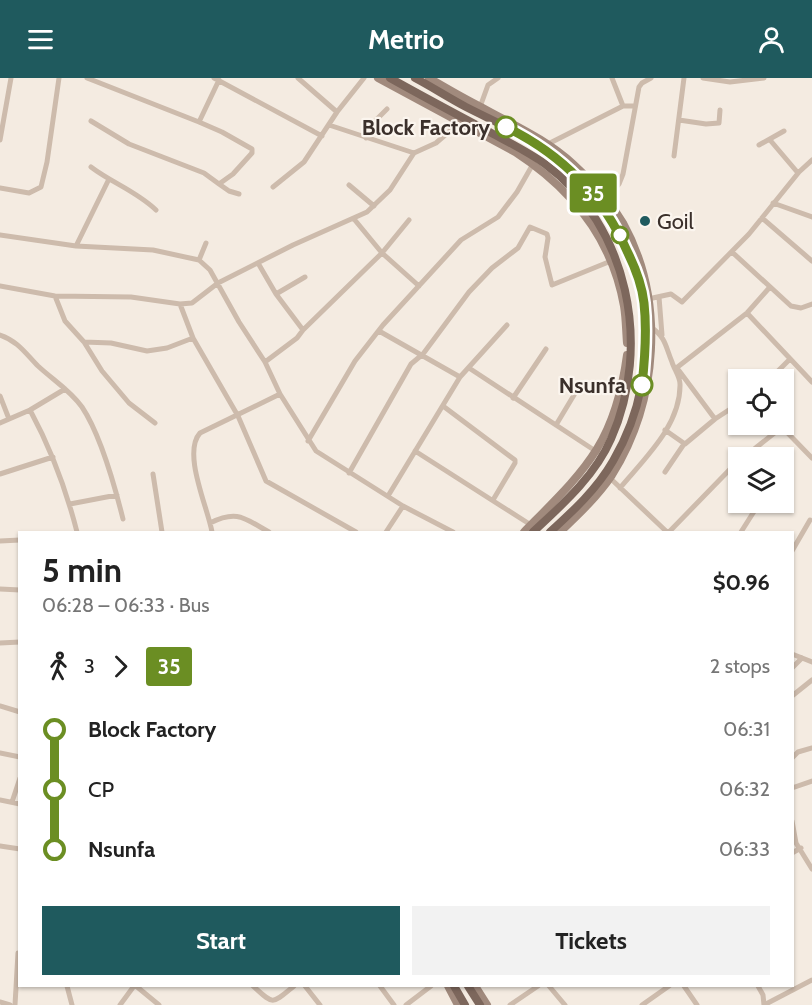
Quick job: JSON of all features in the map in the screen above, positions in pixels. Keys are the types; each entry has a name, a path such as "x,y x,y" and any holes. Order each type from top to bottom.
{"main road":[{"path":"390,78 407,91 528,153 559,176 576,192 604,234 625,286 631,320 632,344 621,411 611,440 596,465 573,494 532,529"},
{"path":"415,78 507,124 570,168 591,190 620,233 636,271 644,302 642,385 625,437 613,462 596,486 551,531"},
{"path":"455,987 465,1005"},
{"path":"469,987 480,1005"}],"street":[{"path":"0,140 11,78"},
{"path":"0,188 29,193 41,187 48,156 59,78"},
{"path":"87,78 222,132 252,151 233,174 219,184"},
{"path":"298,78 337,112"},
{"path":"273,187 304,162 337,112 364,78"},
{"path":"378,78 407,91 459,123 533,163 570,195 601,239 611,261 624,307 627,351 623,385 615,413 597,452 532,529 493,500 415,451"},
{"path":"429,78 507,124 548,144 572,163 607,199 623,224 638,260 648,299 651,327 649,377 642,409 610,478 561,531"},
{"path":"480,107 488,85 498,78"},
{"path":"612,78 623,106"},
{"path":"607,199 619,184 622,174 639,87 642,82 651,78"},
{"path":"674,156 684,78"},
{"path":"703,78 730,82 764,78"},
{"path":"199,122 216,79 321,136"},
{"path":"548,144 623,106 635,106"},
{"path":"366,138 375,121 387,109"},
{"path":"679,120 706,124 719,123 720,110"},
{"path":"91,121 129,144 196,170 229,192 239,194"},
{"path":"0,285 55,296 131,297 180,304 194,302 218,283 293,245 354,219 374,206 390,190 414,153 436,143 459,123"},
{"path":"329,125 414,153"},
{"path":"759,145 784,131"},
{"path":"770,140 798,173"},
{"path":"648,299 670,294 682,302 732,252 798,173 812,160"},
{"path":"308,441 356,361 379,331 461,240 498,217 517,192 533,163"},
{"path":"91,168 108,181 139,195 156,210"},
{"path":"76,246 108,181"},
{"path":"349,184 374,206"},
{"path":"773,204 812,217"},
{"path":"762,218 812,261"},
{"path":"354,219 382,253 418,286"},
{"path":"265,362 297,338 382,253 409,220"},
{"path":"349,473 411,364 423,354 470,292 492,268 518,248 530,227 547,234 545,258 552,285 611,261"},
{"path":"0,235 76,246 153,250 199,260 209,268 239,322 265,362 280,394 316,451 403,506 451,531"},
{"path":"199,260 206,243"},
{"path":"732,252 794,308 803,308 812,304"},
{"path":"258,262 276,294 303,330"},
{"path":"276,294 305,277"},
{"path":"676,368 747,313 770,287"},
{"path":"55,296 69,328 84,342 102,371 129,403 155,423"},
{"path":"620,488 657,445 674,414 680,385 676,368 662,335 659,297"},
{"path":"180,304 193,338 238,416 266,480 354,531"},
{"path":"747,313 812,382"},
{"path":"388,496 460,377 507,325"},
{"path":"651,327 662,335"},
{"path":"379,331 460,377"},
{"path":"0,335 18,344 82,408 93,430 117,495 123,519"},
{"path":"84,342 111,343 147,351 167,348 193,338"},
{"path":"513,398 546,349"},
{"path":"780,369 789,360"},
{"path":"469,368 597,452"},
{"path":"676,368 716,419"},
{"path":"0,423 30,410 65,389"},
{"path":"556,425 577,390"},
{"path":"212,531 198,482 194,454 196,438 200,433 280,394"},
{"path":"0,396 9,419"},
{"path":"443,406 516,461 493,500"},
{"path":"30,410 53,457 70,504 77,531"},
{"path":"665,472 684,444 728,411"},
{"path":"665,430 684,444"},
{"path":"755,447 769,435"},
{"path":"789,435 812,458"},
{"path":"0,474 53,457"},
{"path":"669,531 728,471"},
{"path":"153,474 162,531"},
{"path":"610,478 667,531"},
{"path":"70,504 117,495"},
{"path":"388,531 403,506"},
{"path":"742,531 753,513"},
{"path":"210,523 240,515 267,531"},
{"path":"794,548 810,520"},
{"path":"0,541 18,540"},
{"path":"0,589 18,590"},
{"path":"0,643 18,642"},
{"path":"794,655 812,661"},
{"path":"794,666 802,658"},
{"path":"794,694 812,680"},
{"path":"0,706 18,711"},
{"path":"794,756 798,752 812,748"},
{"path":"0,753 18,757"},
{"path":"794,787 812,781"},
{"path":"12,802 18,784"},
{"path":"0,800 18,804"},
{"path":"794,832 796,843 812,869"},
{"path":"0,846 18,849"},
{"path":"794,852 801,848"},
{"path":"804,854 812,852"},
{"path":"15,1005 18,952"},
{"path":"759,987 763,995 764,1005 812,980"},
{"path":"67,987 72,1005"},
{"path":"120,1005 134,987"},
{"path":"136,987 159,1005"},
{"path":"254,987 271,1004 293,987"},
{"path":"306,987 320,1005"},
{"path":"381,987 394,1005"},
{"path":"406,1005 430,987"},
{"path":"449,987 458,1005"},
{"path":"476,987 487,1005"},
{"path":"510,1005 537,987"},
{"path":"550,987 565,1005"},
{"path":"642,1005 668,987"},
{"path":"685,987 697,1005"},
{"path":"0,1002 10,1005"}],"bus line":[{"name":"35","path":"506,127 547,150 570,168 591,190 620,233 636,271 644,302 642,385"}],"place":[{"name":"Block Factory","path":"506,127"},
{"name":"Goil","path":"645,221"},
{"name":"Nsunfa","path":"642,385"}]}
